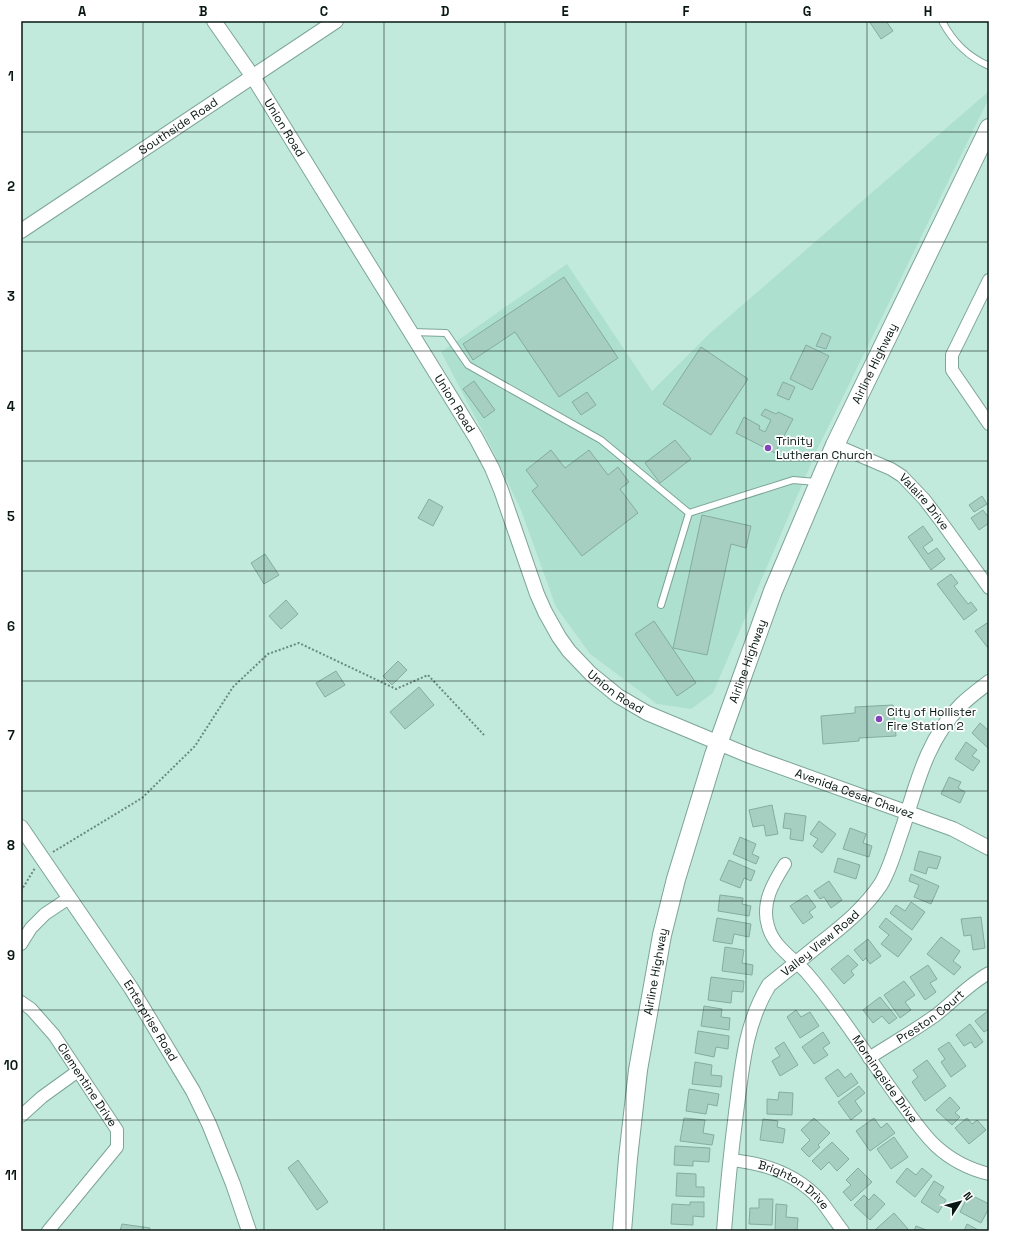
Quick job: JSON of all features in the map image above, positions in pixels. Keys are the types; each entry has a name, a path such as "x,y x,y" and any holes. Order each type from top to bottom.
{"main road":[{"name":"Airline Highway","path":"622,1231 628,1158 638,1070 662,935 676,880 718,743 773,591 835,445 989,128"}],"street":[{"name":"Union Road","path":"214,21 252,77 463,416 492,468 516,530 544,612 559,637 591,674 618,696 647,713 718,743"},
{"name":"Southside Road","path":"21,231 336,21"},
{"path":"989,280 952,355 952,370 989,424"},
{"name":"Valaire Drive","path":"835,445 891,469 902,476 924,499 989,588"},
{"name":"Valley View Road","path":"724,1231 730,1160 745,1048 752,1019 761,998 768,985 848,922 872,897 882,882 891,862 924,760 934,740 961,705 989,682"},
{"name":"Avenida Cesar Chavez","path":"718,743 907,814 953,829 989,848"},
{"name":"Enterprise Road","path":"21,827 131,988 193,1091 209,1124 233,1184 249,1231"},
{"name":"Morningside Drive","path":"785,864 772,884 767,899 766,918 773,939 778,946 797,963 832,1003 869,1058 922,1130 935,1145 945,1154 960,1163 980,1172 989,1174"},
{"path":"21,944 31,928 40,919 69,898"},
{"name":"Preston Court","path":"869,1058 928,1021 953,1002 975,981 989,973"},
{"name":"Clementine Drive","path":"21,1002 31,1009 54,1035 116,1130 117,1147 48,1231"},
{"path":"21,1116 42,1097 78,1071"},
{"name":"Brighton Drive","path":"730,1160 768,1166 785,1173 800,1182 821,1201 843,1231"}],"lane":[{"path":"942,21 950,35 965,52 989,66"},
{"path":"410,332 446,333 468,365 601,440 689,513"},
{"path":"689,513 793,480 820,482"},
{"path":"661,605 689,513"}],"path":[{"path":"21,891 42,858 142,798 196,746 233,687 268,654 299,644 396,689 428,675 484,735"}],"shaded area":[{"path":"989,91 989,98 817,450 713,693 691,709 657,704 590,654 556,607 521,510 492,449 441,352 567,264 652,391 710,333"}],"building":[{"path":"869,21 886,21 893,31 881,39"},
{"path":"564,277 618,358 559,397 515,332 473,360 463,344"},
{"path":"822,333 831,337 826,349 816,346"},
{"path":"806,345 829,356 812,390 790,379"},
{"path":"701,347 748,379 711,435 663,404"},
{"path":"474,381 495,410 484,418 463,389"},
{"path":"783,382 795,387 789,400 777,395"},
{"path":"587,392 596,405 581,415 572,402"},
{"path":"765,409 776,414 778,412 793,419 775,453 736,433 744,417 760,426 759,429 765,432 771,420 761,415"},
{"path":"675,440 691,459 660,483 645,463"},
{"path":"551,450 565,468 589,450 608,475 618,467 629,482 620,489 638,513 582,556 532,491 538,486 526,470"},
{"path":"982,496 987,504 974,512 969,505"},
{"path":"429,499 443,507 433,526 418,518"},
{"path":"983,510 989,518 989,523 979,530 971,518"},
{"path":"702,515 751,526 746,548 731,544 707,655 673,648"},
{"path":"923,526 933,540 923,547 928,554 937,548 945,559 931,570 908,537"},
{"path":"265,554 279,575 264,584 251,563"},
{"path":"951,574 958,583 954,586 968,604 971,602 977,610 964,620 937,584"},
{"path":"286,600 298,614 281,629 269,616"},
{"path":"654,621 696,683 677,696 635,634"},
{"path":"987,623 989,626 988,648 975,631"},
{"path":"398,661 407,670 392,685 383,676"},
{"path":"336,671 345,685 325,697 316,683"},
{"path":"419,687 434,705 405,729 390,712"},
{"path":"893,705 896,736 859,738 859,741 823,744 821,716 855,713 855,707"},
{"path":"980,723 989,731 989,749 972,733"},
{"path":"966,742 977,750 972,756 980,761 973,771 955,759"},
{"path":"949,777 961,782 958,788 965,792 960,803 941,794"},
{"path":"772,805 778,834 766,836 764,825 753,827 749,810"},
{"path":"785,813 806,816 803,841 790,839 791,829 783,828"},
{"path":"819,821 836,834 822,853 813,846 818,839 810,834"},
{"path":"850,828 866,834 863,843 872,846 869,857 843,849"},
{"path":"740,837 756,844 752,854 759,857 756,864 733,854"},
{"path":"919,851 941,857 937,869 928,867 926,874 914,870"},
{"path":"838,858 860,865 856,879 834,872"},
{"path":"729,860 755,871 751,881 744,878 740,888 720,880"},
{"path":"911,874 939,886 931,904 914,897 919,885 909,881"},
{"path":"829,881 842,900 831,908 824,897 820,899 814,891"},
{"path":"720,895 743,898 742,904 751,906 749,916 718,911"},
{"path":"807,895 816,907 809,912 813,917 803,924 790,906"},
{"path":"911,902 925,912 912,930 890,913 896,905 905,911"},
{"path":"981,917 985,948 973,950 971,935 964,936 961,919"},
{"path":"717,918 751,924 749,937 734,934 732,944 713,941"},
{"path":"886,918 912,939 898,957 881,944 889,935 879,927"},
{"path":"941,937 960,951 953,961 961,967 954,975 927,954"},
{"path":"868,939 881,956 870,964 866,958 863,961 854,950"},
{"path":"725,947 744,950 742,963 753,965 752,975 722,971"},
{"path":"848,955 858,965 851,971 854,975 844,984 831,969"},
{"path":"928,965 937,979 930,983 936,992 925,1000 910,977"},
{"path":"711,977 744,981 743,992 732,991 731,1003 708,1000"},
{"path":"904,981 915,995 905,1002 911,1010 900,1018 884,995"},
{"path":"880,997 897,1018 889,1024 882,1016 873,1023 863,1010"},
{"path":"704,1006 722,1009 721,1017 730,1018 729,1030 701,1026"},
{"path":"796,1010 801,1017 810,1012 819,1026 800,1038 787,1017"},
{"path":"989,1010 989,1029 984,1032 975,1021"},
{"path":"970,1024 983,1042 975,1048 971,1042 964,1046 956,1035"},
{"path":"698,1031 729,1036 728,1049 716,1047 714,1057 695,1053"},
{"path":"823,1032 830,1043 823,1048 828,1055 814,1064 802,1047"},
{"path":"784,1042 798,1065 780,1076 772,1061 780,1056 775,1048"},
{"path":"949,1042 966,1066 951,1077 941,1062 945,1059 938,1049"},
{"path":"927,1060 946,1086 925,1101 912,1082 918,1077 913,1070"},
{"path":"695,1062 712,1065 711,1075 722,1076 721,1087 692,1084"},
{"path":"838,1069 845,1078 851,1073 858,1083 838,1097 825,1078"},
{"path":"859,1086 865,1093 855,1101 862,1111 851,1120 838,1102"},
{"path":"689,1089 719,1094 717,1106 708,1104 706,1114 686,1111"},
{"path":"779,1092 793,1093 792,1115 767,1114 767,1099 778,1100"},
{"path":"950,1097 960,1108 955,1113 960,1117 952,1125 936,1110"},
{"path":"684,1118 705,1120 703,1133 714,1135 712,1145 680,1141"},
{"path":"814,1118 830,1133 818,1145 820,1147 809,1157 801,1149 810,1140 801,1130"},
{"path":"874,1118 881,1128 887,1123 895,1133 870,1151 856,1131"},
{"path":"967,1118 972,1124 977,1120 986,1130 969,1144 955,1128"},
{"path":"763,1119 778,1121 777,1127 785,1129 783,1143 760,1140"},
{"path":"894,1137 908,1157 891,1169 877,1149"},
{"path":"832,1142 849,1159 837,1171 829,1162 821,1170 812,1161"},
{"path":"675,1146 710,1148 709,1162 693,1161 693,1166 674,1165"},
{"path":"298,1160 328,1202 317,1210 288,1168"},
{"path":"858,1168 872,1182 851,1201 843,1192 851,1185 846,1180"},
{"path":"907,1168 916,1175 922,1168 932,1176 915,1197 896,1182"},
{"path":"677,1173 696,1174 696,1187 704,1187 704,1197 676,1196"},
{"path":"934,1181 944,1187 939,1195 946,1200 938,1213 921,1202"},
{"path":"874,1194 885,1204 870,1220 854,1205 864,1195 869,1200"},
{"path":"969,1194 989,1204 989,1208 981,1223 960,1212"},
{"path":"759,1199 773,1199 772,1225 749,1224 750,1208 759,1208"},
{"path":"690,1202 704,1202 704,1217 693,1216 693,1225 671,1224 672,1204 690,1205"},
{"path":"776,1204 787,1205 786,1217 798,1218 797,1231 775,1231"},
{"path":"894,1213 908,1229 905,1231 875,1230"},
{"path":"122,1224 150,1228 149,1231 120,1231"},
{"path":"967,1224 980,1231 964,1231"},
{"path":"916,1226 929,1231 914,1231"}],"place":[{"name":"Trinity Lutheran Church","path":"768,448"},
{"name":"City of Hollister Fire Station 2","path":"879,719"}]}
